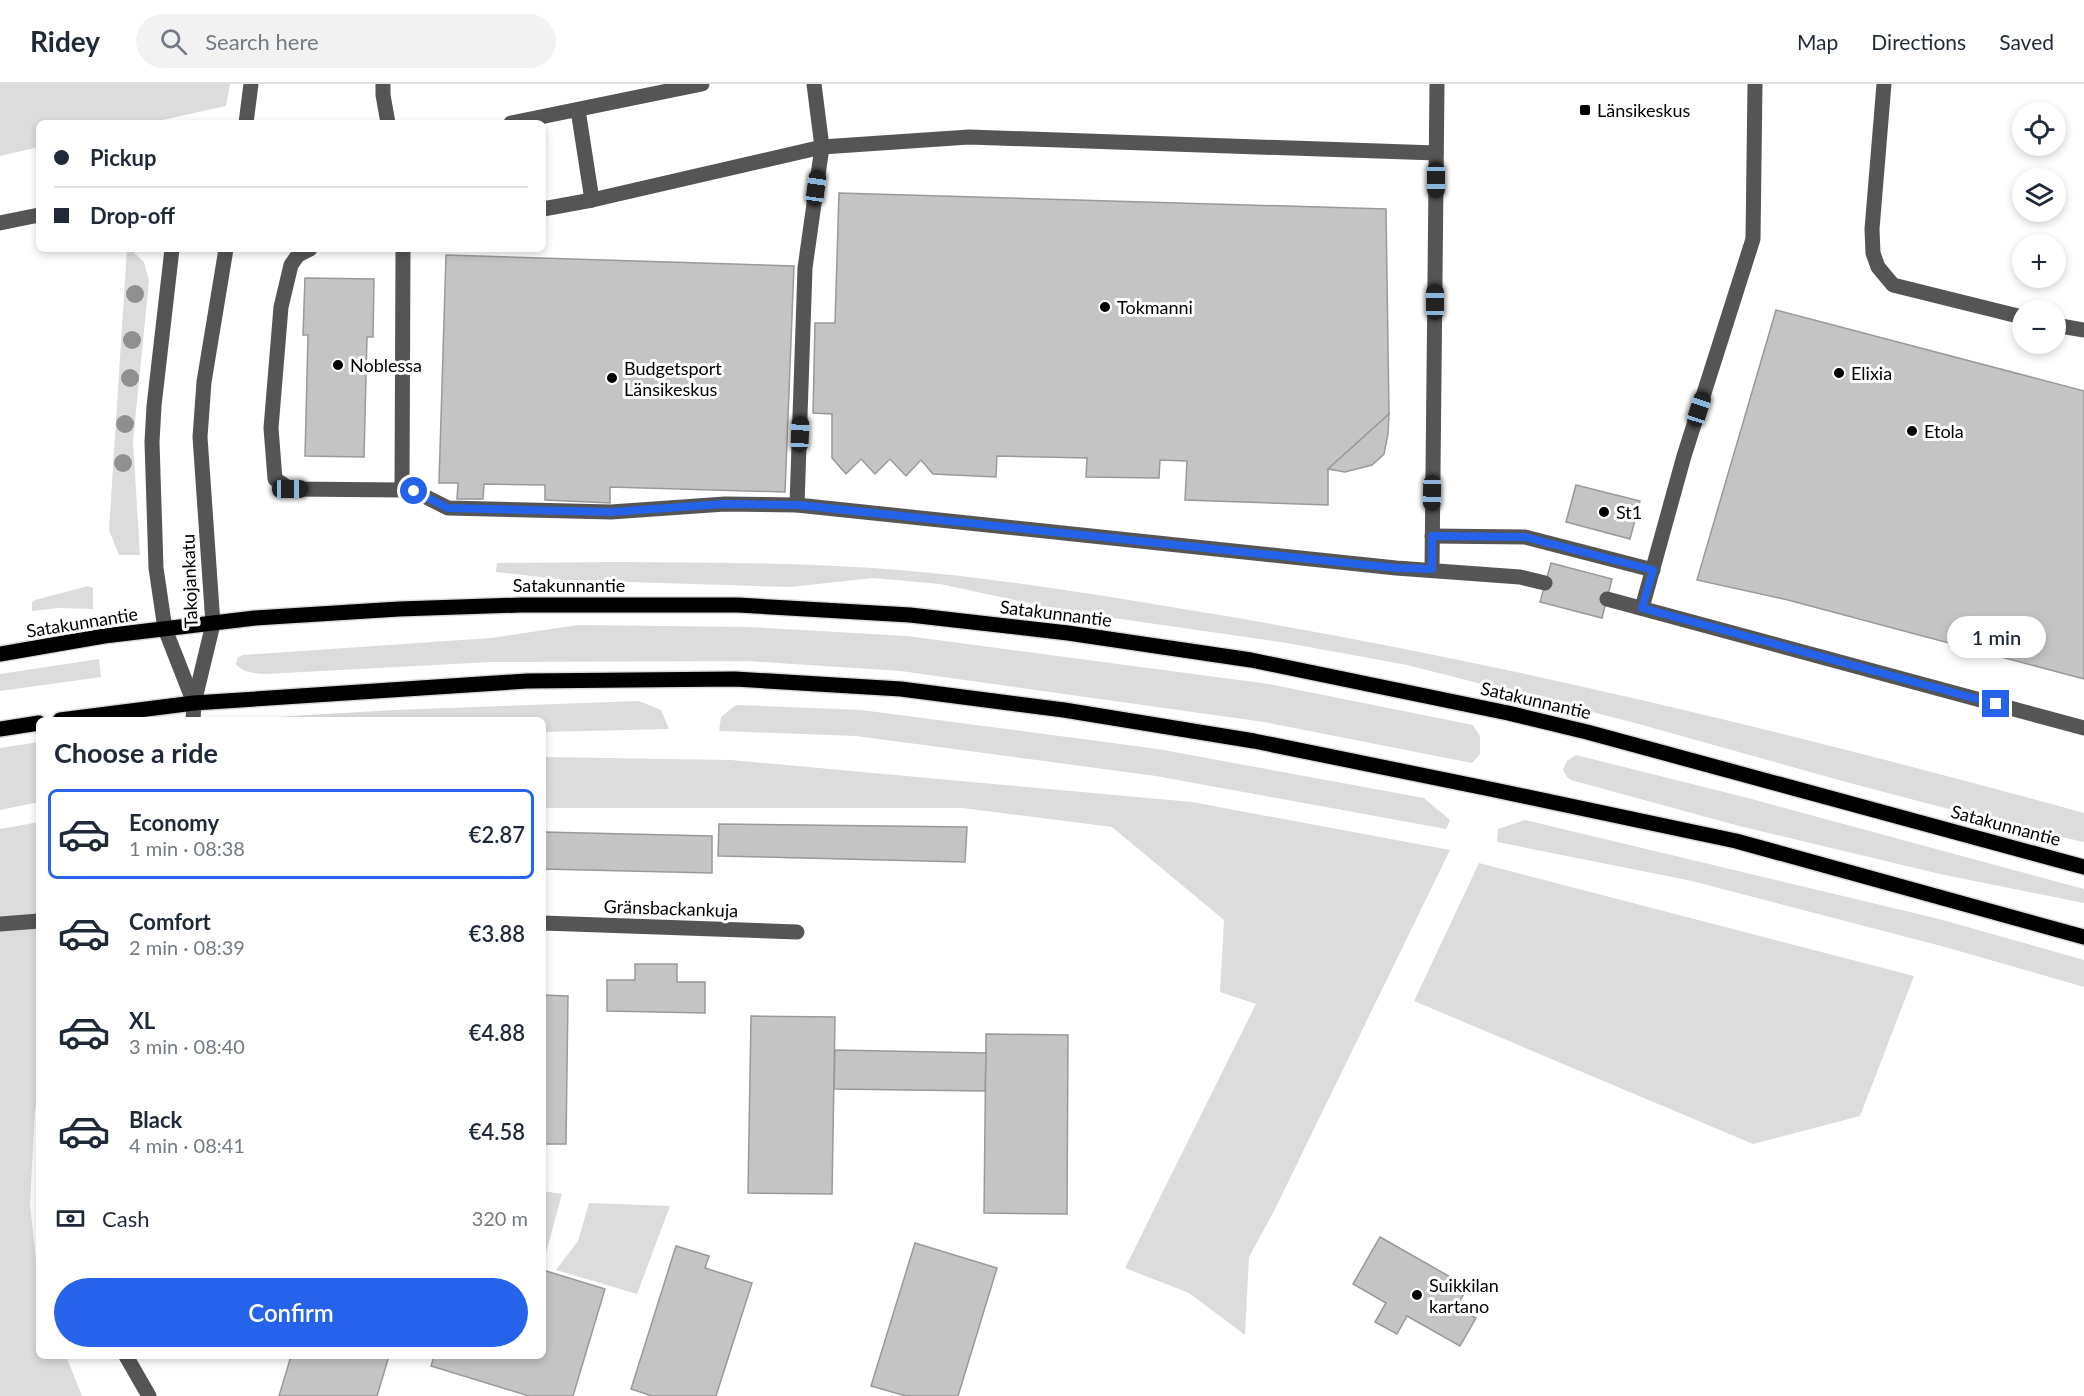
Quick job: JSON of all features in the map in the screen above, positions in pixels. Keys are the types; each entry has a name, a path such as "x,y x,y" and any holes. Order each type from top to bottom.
{"main road":[{"name":"Satakunnantie","path":"0,654 104,636 255,618 410,608 521,605 738,605 910,615 1068,633 1251,660 1508,713 1621,741 2084,867"},
{"path":"84,717 194,703 527,681 735,679 901,689 1064,710 1254,741 1501,791 1736,841 2084,937"},
{"path":"0,729 36,723"}],"street":[{"path":"246,120 251,84"},
{"path":"383,84 387,120"},
{"path":"526,120 702,84"},
{"path":"798,505 805,268 822,147 814,84"},
{"path":"1432,569 1437,84"},
{"path":"1642,608 1684,456 1753,239 1755,84"},
{"path":"1884,84 1872,229 1873,253 1878,267 1893,285 2012,315"},
{"path":"578,110 592,200"},
{"path":"546,208 822,147 969,137 1436,153"},
{"path":"0,223 36,216"},
{"name":"Takojankatu","path":"172,252 158,357 152,442 156,568 165,629 194,703"},
{"name":"Takojankatu","path":"194,703 213,624 200,437 206,372 226,252"},
{"path":"304,252 298,255 291,265 280,307 271,428 275,479 290,489 414,491 448,508 611,512 724,504 798,505 1396,568 1520,577 1545,583"},
{"path":"402,490 404,252"},
{"path":"2066,327 2084,330"},
{"path":"1432,536 1525,537 1653,570"},
{"path":"1607,599 2084,728"},
{"path":"193,717 194,703"},
{"path":"0,924 36,921"},
{"name":"Gränsbackankuja","path":"546,923 798,932"},
{"path":"128,1359 149,1396"}],"shaded area":[{"path":"0,84 230,84 226,106 163,120 36,120 36,148 0,156"},
{"path":"127,252 133,252 144,262 149,281 133,441 140,555 119,555 109,530"},
{"path":"497,563 792,564 935,573 1081,592 1302,629 1528,674 1751,726 2084,813 2084,842 2021,828 1635,723 1407,665 1287,643 1065,611 940,584 873,578 790,587 566,580 496,572"},
{"path":"88,586 93,588 93,609 59,608 32,611 32,602 35,600"},
{"path":"578,625 749,627 907,636 1269,684 1473,725 1480,736 1480,754 1472,763 1264,722 901,671 746,661 491,662 265,674 246,671 236,664 238,657 243,655 491,638"},
{"path":"99,659 101,677 0,691 0,674"},
{"path":"639,701 661,710 669,729 546,732 546,717 276,717 393,710"},
{"path":"736,705 861,710 1158,749 1424,798 1450,820 1446,829 1156,776 856,736 719,731 721,717"},
{"path":"36,742 36,803 0,810 0,748"},
{"path":"1576,755 1748,798 2084,889 2084,903 1940,874 1739,826 1571,780 1563,770 1567,761"},
{"path":"546,757 731,760 1192,802 1450,850 1274,1211 1249,1257 1245,1335 1189,1293 1125,1268 1256,1004 1220,992 1224,920 1112,827 962,808 546,808"},
{"path":"1525,820 1939,919 2084,960 2084,987 1945,947 1692,881 1497,842 1498,829"},
{"path":"36,823 36,1105 30,1204 36,1261 36,1359 67,1359 82,1396 0,1396 0,829"},
{"path":"1479,863 1914,976 1860,1116 1753,1144 1414,1001"},
{"path":"546,1191 562,1194 546,1253"},
{"path":"589,1203 670,1206 637,1294 556,1270 578,1241"}],"building":[{"path":"839,193 1386,209 1389,414 1328,469 1328,505 1185,500 1187,461 1160,460 1159,478 1086,477 1087,458 997,456 996,477 933,474 921,460 906,476 890,459 875,474 861,459 846,474 832,458 832,414 813,413 815,323 835,323"},
{"path":"446,255 794,266 785,492 610,487 610,503 545,500 545,485 484,484 483,499 457,499 458,483 439,483"},
{"path":"305,278 374,279 373,337 367,337 364,457 305,456 308,335 303,335"},
{"path":"1776,310 2084,391 2084,679 1788,600 1697,580"},
{"path":"1389,414 1384,454 1372,465 1345,472 1328,469"},
{"path":"1576,485 1640,501 1630,539 1566,522"},
{"path":"1551,563 1612,579 1602,618 1540,602"},
{"path":"719,824 967,827 965,862 718,856"},
{"path":"546,832 712,836 712,873 546,869"},
{"path":"635,964 677,964 677,982 705,982 705,1013 607,1011 607,980 635,980"},
{"path":"546,995 568,996 566,1144 546,1144"},
{"path":"751,1016 835,1017 832,1194 748,1193"},
{"path":"986,1034 1068,1035 1067,1214 984,1213"},
{"path":"835,1050 986,1053 985,1091 834,1089"},
{"name":"Suikkilan kartano","path":"1380,1237 1468,1287 1456,1307 1476,1318 1460,1346 1407,1316 1397,1334 1375,1322 1386,1303 1353,1284"},
{"path":"915,1243 997,1268 958,1396 906,1396 871,1386"},
{"path":"676,1246 709,1256 705,1268 752,1283 716,1396 652,1396 631,1389"},
{"path":"546,1271 605,1289 573,1396 529,1396 431,1366 433,1359 546,1359"},
{"path":"290,1359 388,1359 377,1396 279,1396"}],"place":[{"name":"Länsikeskus","path":"1585,110"},
{"name":"Tokmanni","path":"1105,307"},
{"name":"Noblessa","path":"338,365"},
{"name":"Elixia","path":"1839,373"},
{"name":"Budgetsport Länsikeskus","path":"612,378"},
{"name":"Etola","path":"1912,431"},
{"name":"St1","path":"1604,512"},
{"name":"Suikkilan kartano","path":"1417,1295"}],"route":[{"path":"414,491 448,508 611,512 724,504 798,505 1396,568 1432,569 1432,536 1525,537 1653,570 1642,608 1996,704"}]}
